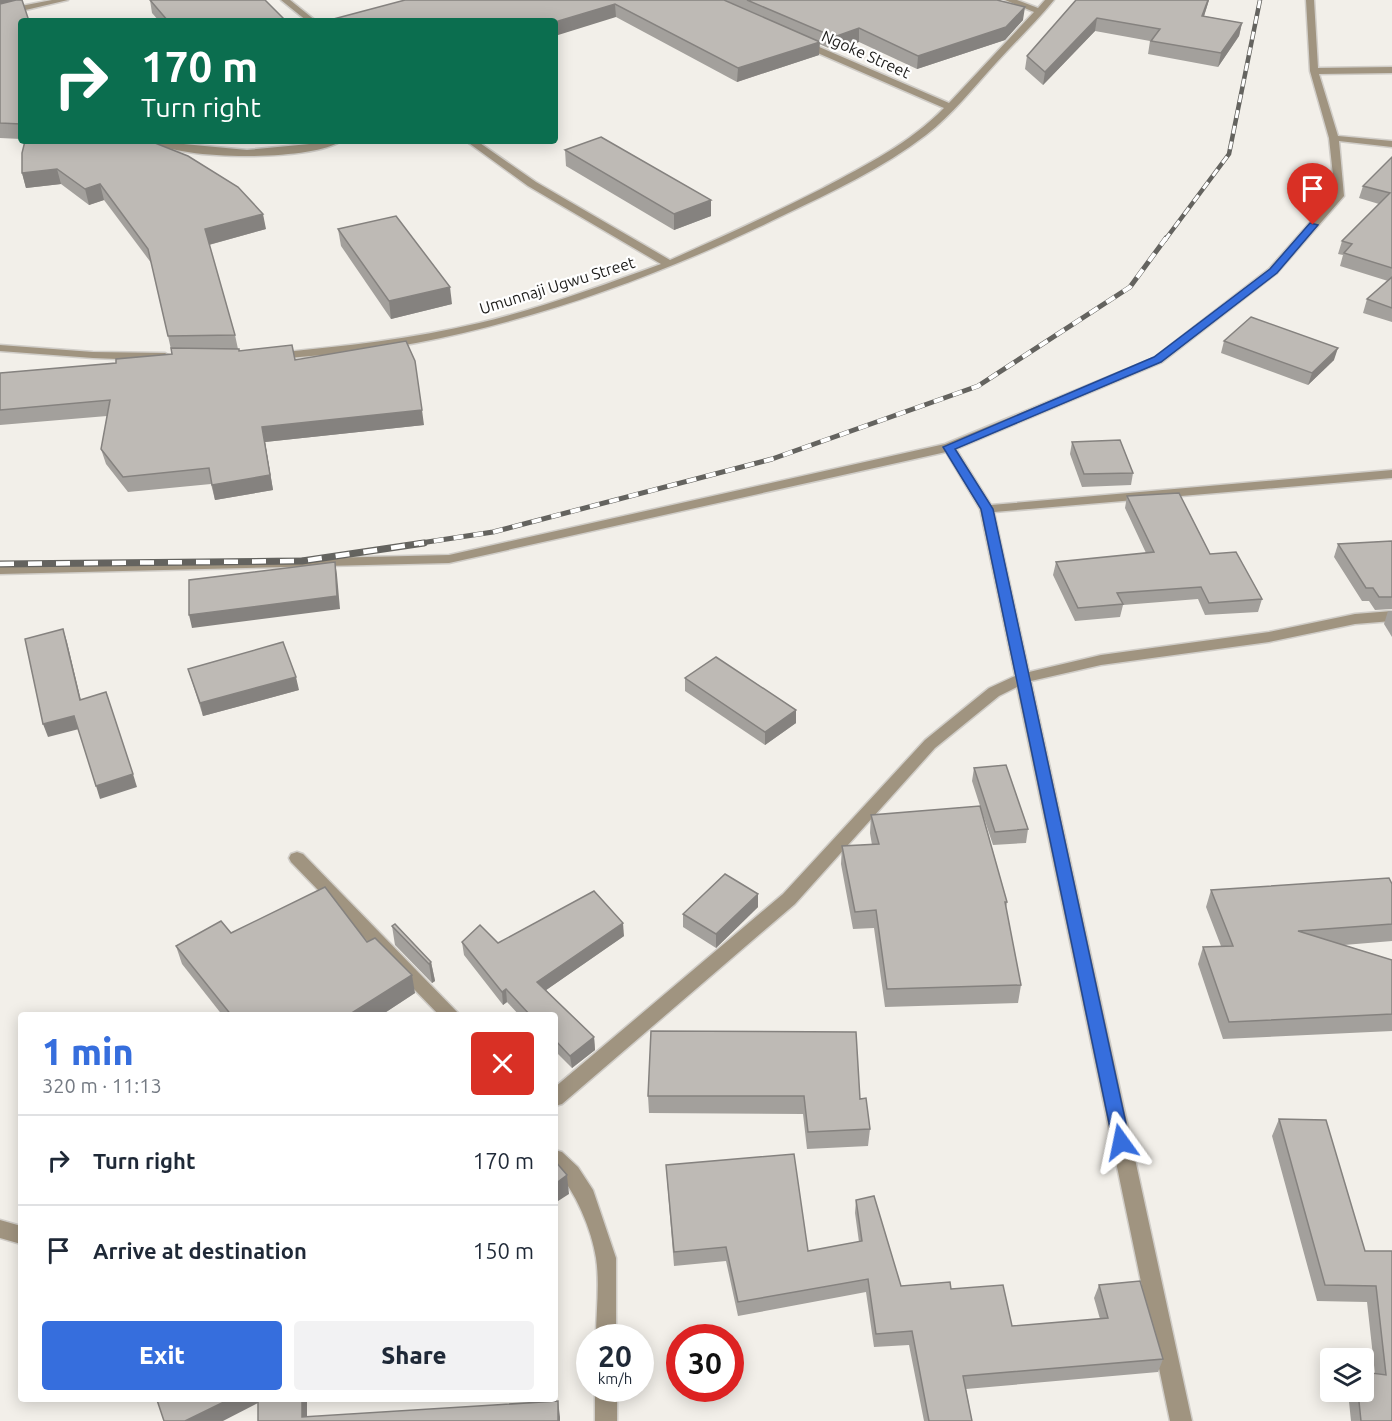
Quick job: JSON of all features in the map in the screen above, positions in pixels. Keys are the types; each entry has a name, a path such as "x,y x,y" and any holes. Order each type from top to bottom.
{"street":[{"path":"0,13 26,12 64,0"},
{"path":"285,0 308,18"},
{"path":"1009,0 1039,11"},
{"name":"Umunnaji Ugwu Street","path":"264,356 406,341 470,328 600,292 767,220 887,156 922,134 1050,0"},
{"path":"0,570 449,559 949,447 1158,360 1273,271 1340,194 1334,138 1314,71 1311,0"},
{"name":"Ngoke Street","path":"790,37 950,107"},
{"path":"1314,71 1392,70"},
{"path":"1334,138 1392,144"},
{"path":"172,144 196,149 268,154 320,144"},
{"path":"475,144 532,184 669,264"},
{"path":"0,348 93,356 173,357"},
{"path":"949,447 987,509 1181,1421"},
{"path":"987,509 1392,474"},
{"path":"558,1095 789,899 930,744 994,692 1024,678 1101,660 1269,637 1354,619 1392,616"},
{"path":"297,858 448,1012"},
{"path":"558,1161 571,1173 585,1196 606,1258 606,1324"},
{"path":"0,1229 18,1234"},
{"path":"606,1402 606,1421"}],"building":[{"path":"22,0 28,18 18,18 18,124 0,123 0,4"},
{"path":"150,0 265,0 283,18 165,18"},
{"path":"405,0 724,0 820,42 738,68 615,4 558,21 558,18 337,18"},
{"path":"747,0 997,0 1025,7 1006,27 918,56 859,28 834,37"},
{"path":"1076,0 1208,0 1202,16 1242,23 1221,53 1151,41 1160,29 1097,18 1045,72 1027,56"},
{"path":"601,137 711,200 674,214 565,150"},
{"path":"24,144 158,144 188,156 238,187 263,214 205,229 235,335 168,336 148,249 100,184 85,189 57,169 22,173"},
{"path":"1392,157 1392,268 1344,253 1352,244 1342,241 1390,193 1363,186"},
{"path":"396,216 450,287 389,301 338,229"},
{"path":"1392,277 1392,308 1367,299"},
{"path":"1251,317 1338,348 1312,373 1224,341"},
{"path":"406,341 415,361 422,410 262,427 270,475 212,485 209,468 123,477 101,449 110,400 0,410 0,373 116,363 116,359 172,354 171,348 239,349 239,351 292,345 295,360"},
{"path":"1120,440 1133,473 1084,474 1072,442"},
{"path":"1179,493 1210,554 1236,552 1262,599 1209,603 1201,587 1117,593 1123,604 1078,608 1056,562 1154,552 1127,496"},
{"path":"1392,541 1392,597 1379,597 1373,588 1366,588 1338,544"},
{"path":"335,562 337,596 189,615 189,580"},
{"path":"63,629 80,700 106,692 133,774 96,786 74,716 43,724 25,639"},
{"path":"283,642 296,677 200,703 188,669"},
{"path":"716,657 796,710 765,732 685,678"},
{"path":"1006,765 1028,829 995,832 974,768"},
{"path":"980,806 1007,902 1005,902 1021,985 887,989 876,910 855,912 842,846 879,844 871,815"},
{"path":"725,874 758,894 716,934 683,914"},
{"path":"1389,878 1392,884 1392,924 1298,931 1392,960 1392,1014 1229,1022 1203,947 1233,946 1211,890"},
{"path":"325,887 367,942 375,938 412,975 353,1012 229,1012 176,946 221,921 231,933"},
{"path":"594,891 623,923 537,982 594,1037 570,1056 558,1043 558,1012 527,1012 506,989 502,992 462,942 480,925 498,943"},
{"path":"395,924 431,962 429,964 392,926"},
{"path":"651,1031 856,1032 860,1099 866,1098 870,1129 808,1132 804,1096 648,1096"},
{"path":"1279,1119 1326,1120 1365,1251 1392,1251 1392,1421 1361,1421 1359,1402 1374,1402 1374,1373 1386,1375 1376,1286 1325,1285"},
{"path":"794,1154 808,1251 862,1241 856,1200 874,1196 901,1286 950,1282 951,1289 1003,1285 1012,1326 1108,1318 1099,1285 1140,1281 1163,1359 963,1376 972,1421 929,1421 912,1331 876,1334 868,1279 738,1302 726,1247 674,1252 666,1165"},
{"path":"558,1164 567,1175 558,1182"},
{"path":"158,1402 224,1402 185,1421 164,1421"},
{"path":"258,1402 302,1402 302,1417 558,1402 558,1421 258,1421"}],"railway":[{"path":"1165,240 1229,154 1260,0"},
{"path":"414,544 493,532 772,459 978,386 1130,287 1166,238"},
{"path":"0,564 302,561 424,543"}],"route":[{"path":"1121,1142 987,509 949,447 1158,360 1273,271 1313,225"}]}
